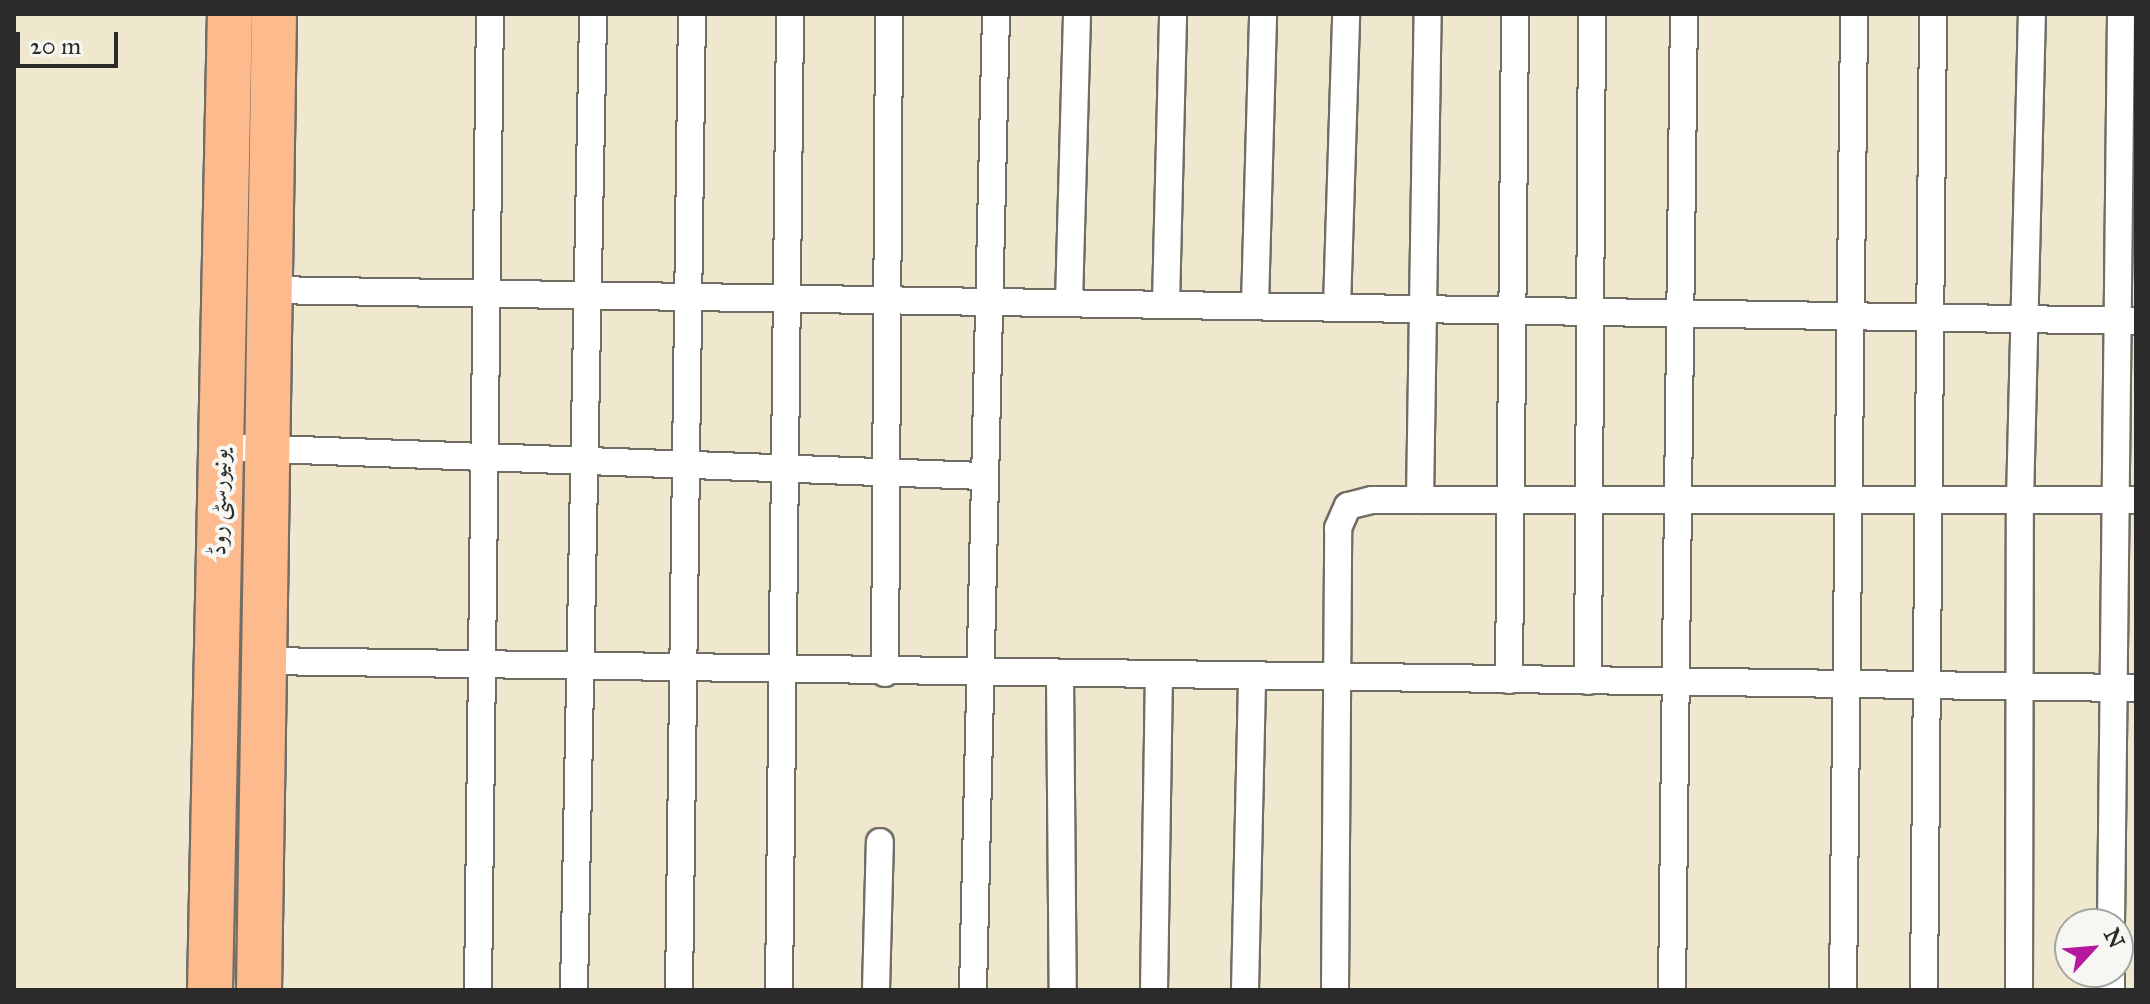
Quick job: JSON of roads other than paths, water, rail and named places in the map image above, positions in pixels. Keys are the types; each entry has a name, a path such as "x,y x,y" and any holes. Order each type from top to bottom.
{"highway":[{"name":"یونیورسٹی روڈ","path":"210,990 230,14"},
{"name":"یونیورسٹی روڈ","path":"259,990 274,14"}],"street":[{"path":"478,990 483,460 489,293 490,14"},
{"path":"574,990 583,667 584,294 593,14"},
{"path":"679,990 678,669 692,14"},
{"path":"779,990 790,296 790,14"},
{"path":"885,673 889,473 889,14"},
{"path":"973,990 982,476 996,14"},
{"path":"1069,302 1077,14"},
{"path":"1166,304 1173,14"},
{"path":"1255,305 1263,14"},
{"path":"1337,307 1346,14"},
{"path":"1420,500 1428,14"},
{"path":"1509,680 1515,14"},
{"path":"1588,681 1592,14"},
{"path":"1672,990 1675,502 1684,14"},
{"path":"1843,990 1848,316 1854,14"},
{"path":"1924,990 1935,318 1933,14"},
{"path":"2019,990 2020,501 2028,319 2032,14"},
{"path":"2112,908 2124,688 2127,320 2121,14"},
{"path":"268,290 790,296 2127,320"},
{"path":"220,447 265,453 982,476"},
{"path":"1335,990 1338,528 1348,506 1420,500 2125,500"},
{"path":"263,661 1060,677 2124,688"},
{"path":"1060,677 1063,990"},
{"path":"1154,990 1159,677"},
{"path":"1245,990 1252,679"},
{"path":"876,990 880,842"}]}
